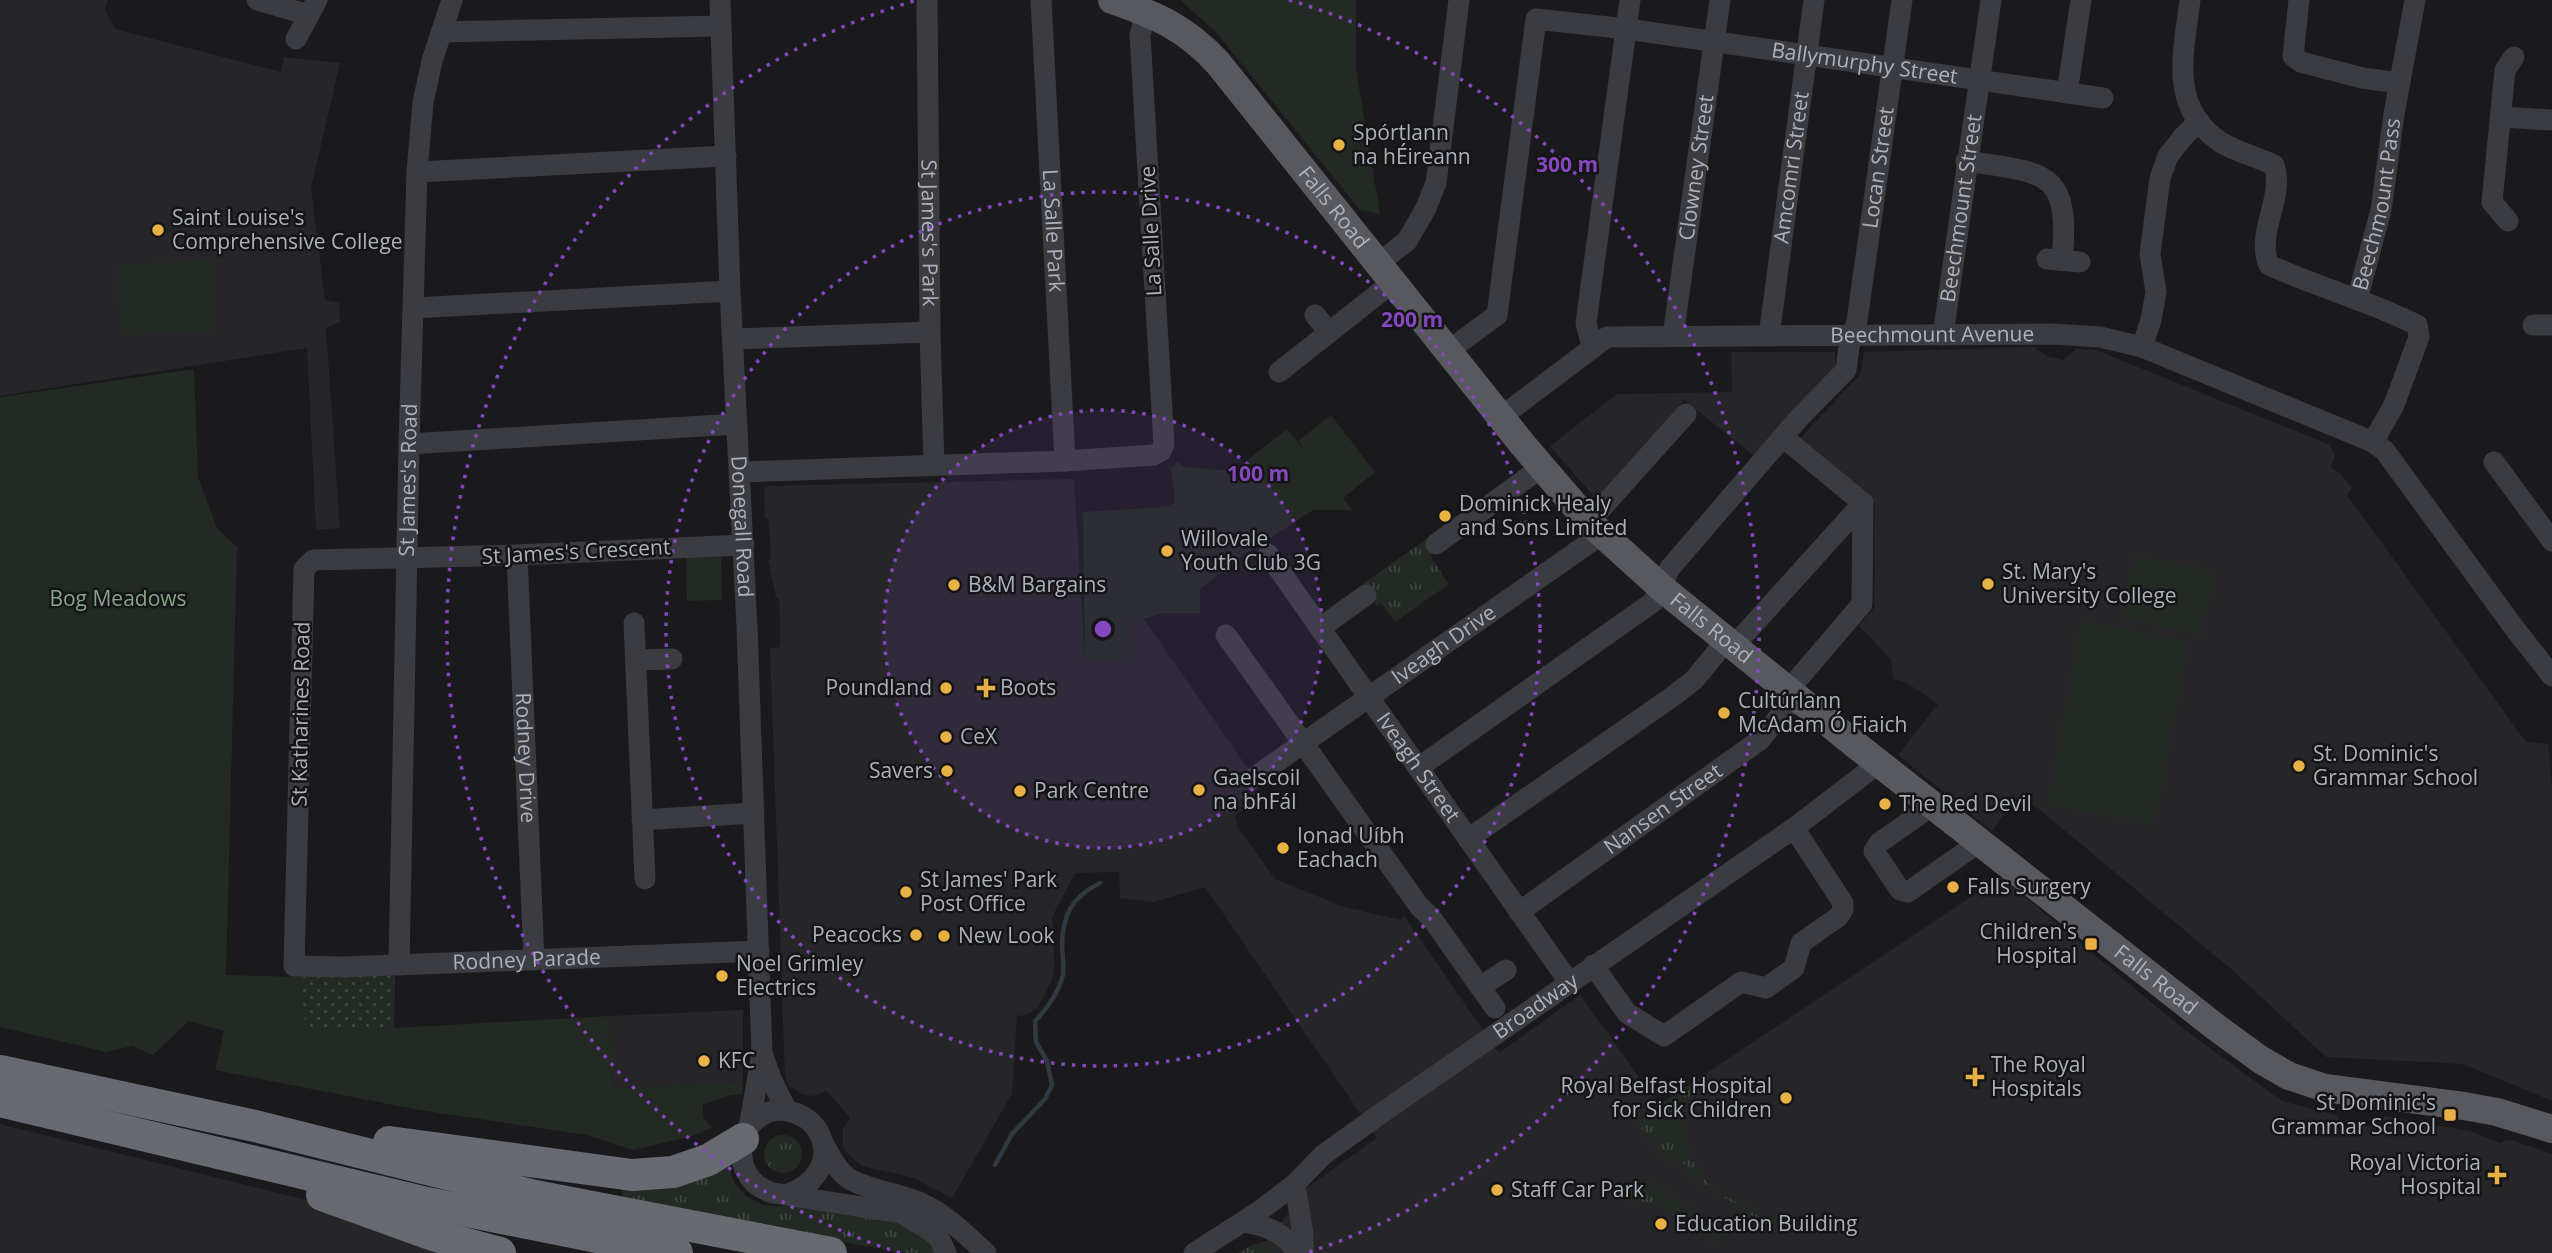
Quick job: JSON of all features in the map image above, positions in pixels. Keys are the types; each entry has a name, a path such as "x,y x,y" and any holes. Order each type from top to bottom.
{"highway":[{"path":"0,1071 255,1126 535,1196 831,1253"},
{"path":"0,1101 427,1203 677,1253"},
{"path":"255,1126 632,1175 674,1172 708,1160 746,1132"},
{"path":"256,1162 334,1200 433,1235 500,1253"}],"main road":[{"name":"Falls Road","path":"1112,0 1170,23 1202,45 1501,417 1596,528 1660,587 1978,843 2217,1028 2289,1076 2325,1088 2497,1112 2552,1129"}],"street":[{"path":"257,0 313,7 296,39"},
{"name":"St James's Road","path":"399,965 417,172 423,102 452,0"},
{"name":"Donegall Road","path":"720,0 730,291 744,544 762,1054 746,1132"},
{"name":"St James's Park","path":"927,0 934,465"},
{"name":"La Salle Park","path":"1041,0 1065,461"},
{"path":"1279,372 1329,332 1386,273 1426,208 1436,183 1459,0"},
{"path":"1591,346 1586,323 1630,0"},
{"name":"Clowney Street","path":"1673,336 1720,0"},
{"name":"Amcomri Street","path":"1769,336 1814,0"},
{"name":"Locan Street","path":"1418,768 1653,602 1670,568 1783,437 1846,370 1857,321 1902,0"},
{"name":"Beechmount Street","path":"1943,335 1991,0"},
{"path":"2067,93 2081,0"},
{"path":"2190,0 2181,72 2192,112 2220,142 2274,165 2278,177 2264,255 2269,265 2357,300"},
{"path":"2299,0 2293,56 2301,62 2350,75 2399,83"},
{"name":"Beechmount Pass","path":"2374,442 2393,405 2419,337 2417,325 2357,300 2381,210 2399,83 2415,0"},
{"name":"La Salle Drive","path":"1065,461 1154,454 1161,451 1164,444 1140,35 1146,12"},
{"name":"Ballymurphy Street","path":"1448,351 1497,315 1536,19 1714,41 1806,57 2103,98"},
{"path":"441,32 721,26"},
{"path":"2508,221 2492,202 2505,70 2514,57"},
{"path":"2502,117 2552,120"},
{"path":"2141,347 2151,320 2156,292 2150,254 2160,178 2168,156 2199,121"},
{"path":"417,172 726,156"},
{"path":"1966,160 2024,169 2049,179 2062,201 2066,225 2063,260"},
{"path":"414,308 730,291"},
{"path":"1315,315 1329,332"},
{"path":"733,339 930,332"},
{"name":"Beechmount Avenue","path":"1501,417 1591,346 1607,337 2100,337 2141,347 2374,442"},
{"name":"Iveagh Drive","path":"1252,779 1369,697 1596,528 1686,414"},
{"path":"409,444 736,424"},
{"path":"1468,839 1694,680 1863,503 1783,437"},
{"path":"2374,442 2385,451 2498,607 2552,676"},
{"path":"739,472 1065,461"},
{"path":"2494,461 2550,534"},
{"path":"1436,544 1542,467"},
{"name":"Nansen Street","path":"1519,912 1760,740 1786,708 1797,680 1862,604 1863,503"},
{"name":"St James's Crescent","path":"407,558 744,544"},
{"name":"Iveagh Street","path":"1268,554 1569,982"},
{"name":"Rodney Drive","path":"517,555 534,960"},
{"name":"St Katharines Road","path":"294,966 304,569 313,560 407,558"},
{"path":"1320,628 1366,595"},
{"path":"634,623 645,879"},
{"path":"1226,635 1494,1007"},
{"path":"636,660 672,659"},
{"name":"Broadway","path":"1194,1253 1244,1222 1295,1184 1323,1155 1794,828 1879,763"},
{"path":"1933,805 1878,843 1874,851 1900,890 1908,892 1978,843"},
{"path":"642,820 754,813"},
{"path":"1593,965 1627,1013 1664,1036 1741,982 1766,988 1794,968 1801,943 1838,917 1843,910 1843,903 1794,828"},
{"name":"Rodney Parade","path":"294,966 399,965 759,951"},
{"path":"1480,987 1506,970"},
{"name":"Donegall Road","path":"762,1054 787,1111"},
{"path":"946,1253 939,1238 901,1213 766,1191 749,1178 743,1165 741,1154 746,1132 766,1114 787,1111 802,1116 810,1121 833,1161 847,1177 857,1183 901,1195 929,1207 986,1253"},
{"path":"788,1194 801,1189 815,1178 822,1163 823,1143"},
{"path":"1295,1184 1303,1227 1300,1253"},
{"path":"1244,1222 1257,1224 1284,1235 1300,1253"}],"shaded area":[{"name":"Saint Louise's Comprehensive College","path":"0,0 108,0 105,9 115,29 281,72 284,57 340,63 311,188 325,300 339,303 340,322 326,328 340,528 316,530 307,348 0,396"},
{"name":"St. Dominic's Grammar School","path":"2033,347 2049,357 2064,360 2076,349 2096,350 2330,445 2335,455 2331,467 2341,474 2352,488 2347,495 2526,742 2548,744 2552,787 2552,1101 2463,1064 2326,1057 2231,969 2039,809 2016,798 1992,831 1898,755 1938,704 1907,683 1893,679 1891,659 1859,626 1874,608 1875,503 1800,438 1861,374 1864,352"},
{"path":"1731,352 1835,352 1836,371 1756,457 1684,400 1598,501 1550,446 1617,394 1732,392"},
{"path":"1074,479 1085,660 1132,623 1143,618 1249,770 1247,772 1263,796 1235,816 1237,826 1275,879 1344,907 1401,920 1404,916 1499,1053 1580,995 1659,1105 2001,877 2180,1026 2282,1101 2336,1115 2342,1121 2354,1125 2377,1126 2385,1116 2470,1131 2500,1143 2514,1141 2552,1154 2552,1253 1238,1253 1267,1241 1309,1186 1377,1138 1205,887 1153,902 1120,898 1119,872 1075,873 1052,917 1055,965 1052,980 1038,1007 1027,1015 1017,1016 1012,1094 952,1198 914,1178 862,1166 843,1147 843,1129 850,1117 826,1091 816,1096 804,1095 789,1086 785,1077 770,648 780,647 779,598 776,597 768,560 771,558 764,490 768,486"},
{"path":"743,1010 743,1082 613,1088 609,1016"},
{"path":"0,1124 326,1205 471,1253 0,1253"}],"green space":[{"name":"Spórtlann na hÉireann","path":"1180,0 1356,0 1356,69 1380,214 1360,210 1216,32"},
{"path":"210,260 214,330 121,335 117,265"},
{"name":"Bog Meadows","path":"194,369 198,477 217,528 237,547 226,975 299,977 306,1028 394,1028 609,1016 613,1088 743,1082 742,1094 727,1096 703,1105 703,1117 712,1128 689,1137 632,1150 587,1135 419,1110 215,1070 224,1031 189,1021 153,1055 132,1046 106,1052 0,1027 0,397"},
{"path":"1331,415 1375,472 1343,498 1352,510 1313,510 1234,562 1200,589 1200,613 1163,613 1132,623 1136,662 1085,660 1083,512 1166,507 1175,502 1171,468 1178,462 1184,467 1233,471 1287,429 1309,456 1298,441"},
{"path":"1428,538 1432,559 1449,584 1395,622 1381,603 1377,606 1364,583"},
{"path":"2133,555 2215,571 2202,634 2121,618"},
{"path":"721,557 722,600 687,601 686,558"},
{"path":"2081,621 2189,641 2155,825 2047,805"},
{"path":"395,976 394,1028 306,1028 299,977"},
{"path":"1692,1085 1694,1089 1684,1107 1682,1125 1697,1168 1716,1190 1757,1210 1757,1216 1778,1217 1775,1230 1686,1173 1688,1168 1680,1160 1673,1163 1666,1158 1658,1149 1654,1138 1649,1139 1637,1121"},
{"path":"783,1135 796,1141 802,1154 796,1167 783,1173 770,1167 764,1154 770,1141"},
{"path":"728,1163 734,1183 747,1197 765,1206 811,1206 837,1214 863,1217 867,1215 918,1228 937,1253 902,1253 622,1199 622,1184"},
{"path":"1638,1181 1653,1182 1726,1235 1716,1244 1655,1203 1626,1200 1627,1193 1623,1186"},
{"path":"1267,1241 1279,1253 1238,1253 1253,1245"}],"waterway":[{"path":"995,1165 1012,1134 1045,1099 1052,1085 1047,1061 1036,1042 1035,1021 1052,1000 1061,982 1062,937 1066,917 1075,901 1100,883"}],"place":[{"name":"Spórtlann na hÉireann","path":"1339,145"},
{"name":"Saint Louise's Comprehensive College","path":"158,230"},
{"name":"Dominick Healy and Sons Limited","path":"1445,516"},
{"name":"Willovale Youth Club 3G","path":"1167,551"},
{"name":"St. Mary's University College","path":"1988,584"},
{"name":"B&M Bargains","path":"954,585"},
{"name":"Poundland","path":"946,688"},
{"name":"Boots","path":"986,688"},
{"name":"Cultúrlann McAdam Ó Fiaich","path":"1724,713"},
{"name":"CeX","path":"946,737"},
{"name":"St. Dominic's Grammar School","path":"2299,766"},
{"name":"Savers","path":"947,771"},
{"name":"Gaelscoil na bhFál","path":"1199,790"},
{"name":"Park Centre","path":"1020,791"},
{"name":"The Red Devil","path":"1885,804"},
{"name":"Ionad Uíbh Eachach","path":"1283,848"},
{"name":"Falls Surgery","path":"1953,887"},
{"name":"St James' Park Post Office","path":"906,892"},
{"name":"Peacocks","path":"916,935"},
{"name":"New Look","path":"944,936"},
{"name":"Children's Hospital","path":"2091,944"},
{"name":"Noel Grimley Electrics","path":"722,976"},
{"name":"KFC","path":"704,1061"},
{"name":"The Royal Hospitals","path":"1975,1077"},
{"name":"Royal Belfast Hospital for Sick Children","path":"1786,1098"},
{"name":"St Dominic's Grammar School","path":"2450,1115"},
{"name":"Royal Victoria Hospital","path":"2497,1175"},
{"name":"Staff Car Park","path":"1497,1190"},
{"name":"Education Building","path":"1661,1224"}]}
